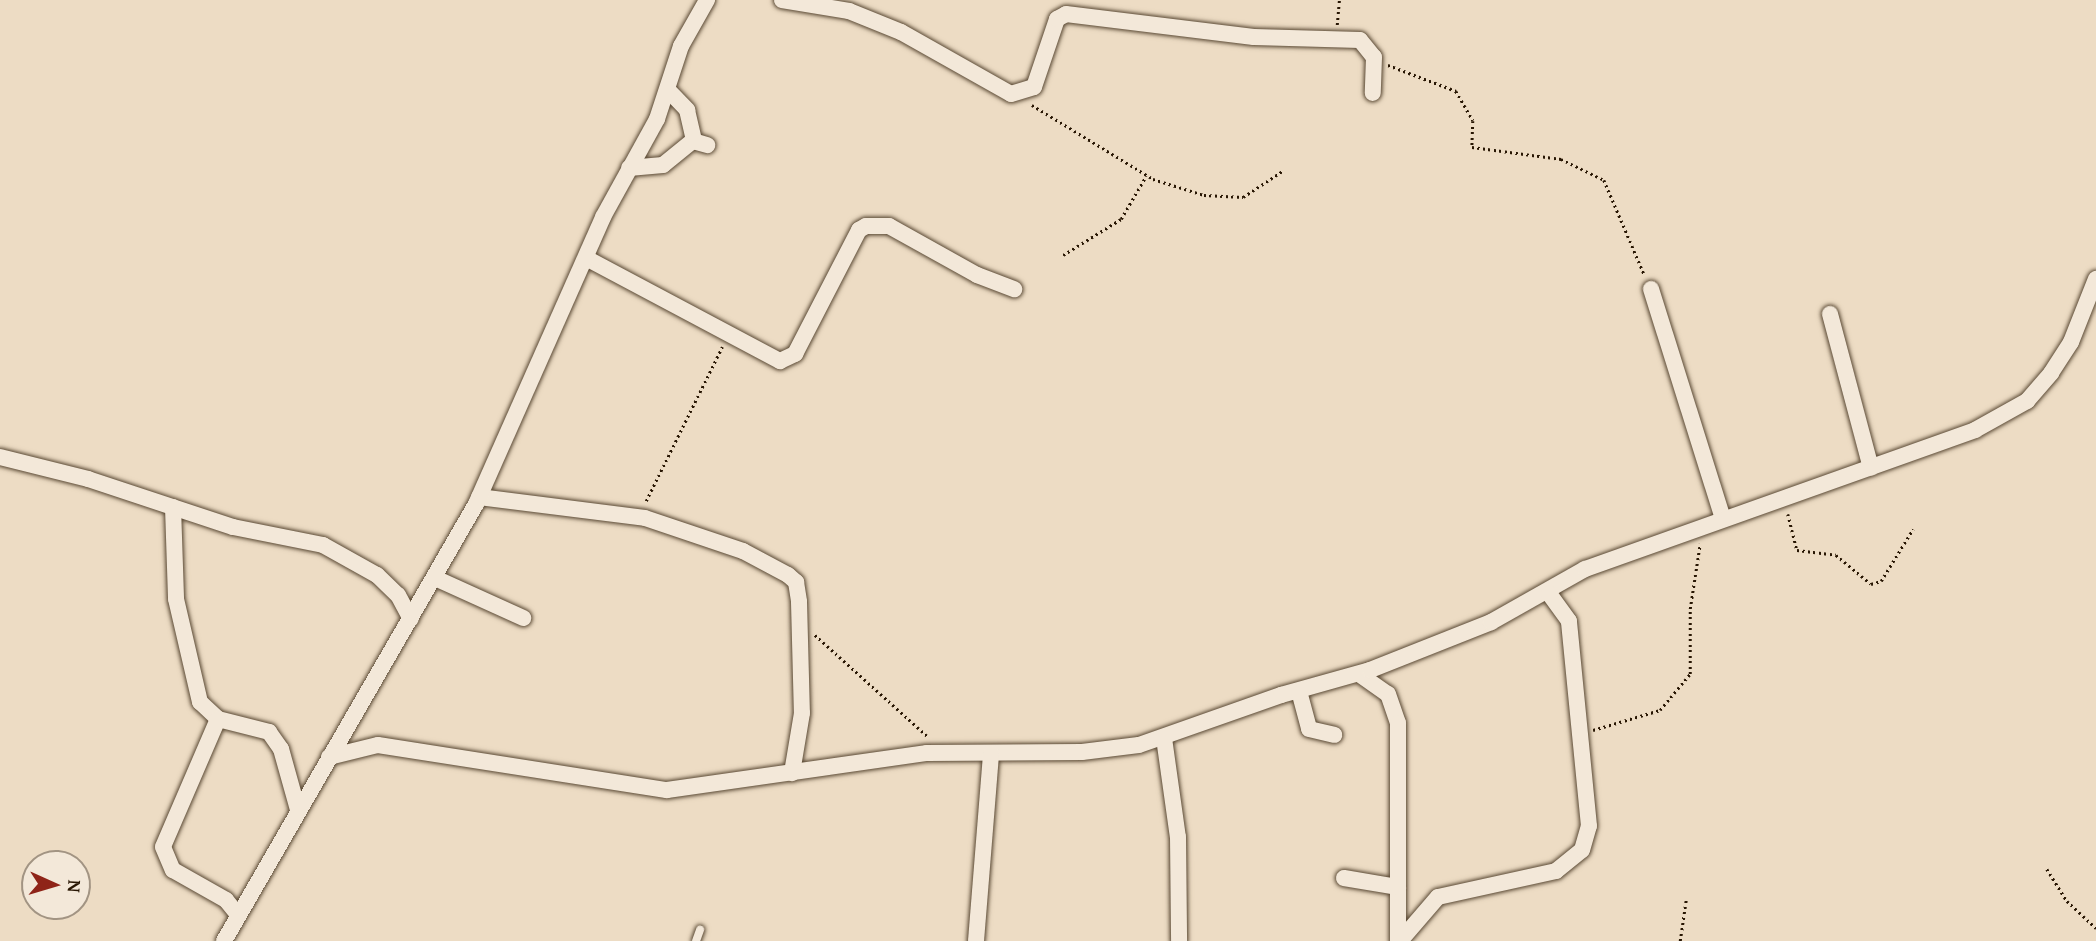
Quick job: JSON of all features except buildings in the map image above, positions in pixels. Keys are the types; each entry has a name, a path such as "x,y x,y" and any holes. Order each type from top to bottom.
{"street":[{"path":"224,941 435,578 479,497 586,258 668,89 681,46 707,0"},
{"path":"782,0 860,15 901,32 1004,92 1020,94 1034,87 1057,19 1066,14 1254,37 1336,37 1367,42 1374,57 1373,93"},
{"path":"629,167 663,165 701,143 687,110 668,89"},
{"path":"586,258 739,336 780,361 795,354 859,230 866,226 889,226 977,275 1014,289"},
{"path":"329,757 378,745 667,790 945,753 1082,752 1164,738 1299,691 1359,674 1491,622 1549,593 1585,569 1975,430 2027,401 2071,342 2096,279"},
{"path":"1651,289 1723,519"},
{"path":"1830,314 1871,468"},
{"path":"0,457 233,527 323,545 358,561 398,595 411,619"},
{"path":"479,497 638,517 698,533 788,575 796,582 802,713 792,773"},
{"path":"173,507 173,573 184,640 200,702 218,719 269,732 281,749 298,810"},
{"path":"435,578 523,618"},
{"path":"1399,941 1438,897 1570,864 1582,849 1589,826 1569,621 1549,593"},
{"path":"1359,674 1388,694 1398,723 1399,941"},
{"path":"1299,691 1308,729 1334,735"},
{"path":"218,719 163,847 173,870 226,900 238,915"},
{"path":"1164,738 1178,837 1179,941"},
{"path":"976,941 991,754"},
{"path":"1344,878 1398,887"}],"lane":[{"path":"696,941 700,930"}],"path":[{"path":"1336,37 1339,0"},
{"path":"1374,57 1456,91 1473,121 1472,147 1561,159 1604,180 1651,289"},
{"path":"1020,94 1093,146 1147,175 1227,198 1243,197 1284,170"},
{"path":"1063,255 1121,219 1147,175"},
{"path":"638,517 722,347 739,336"},
{"path":"1786,497 1797,550 1836,555 1871,584 1881,581 1913,529"},
{"path":"1578,734 1660,710 1682,687 1692,655 1690,609 1702,526"},
{"path":"799,617 945,753"},
{"path":"2048,869 2067,901 2096,928"},
{"path":"1680,941 1686,900"}]}
